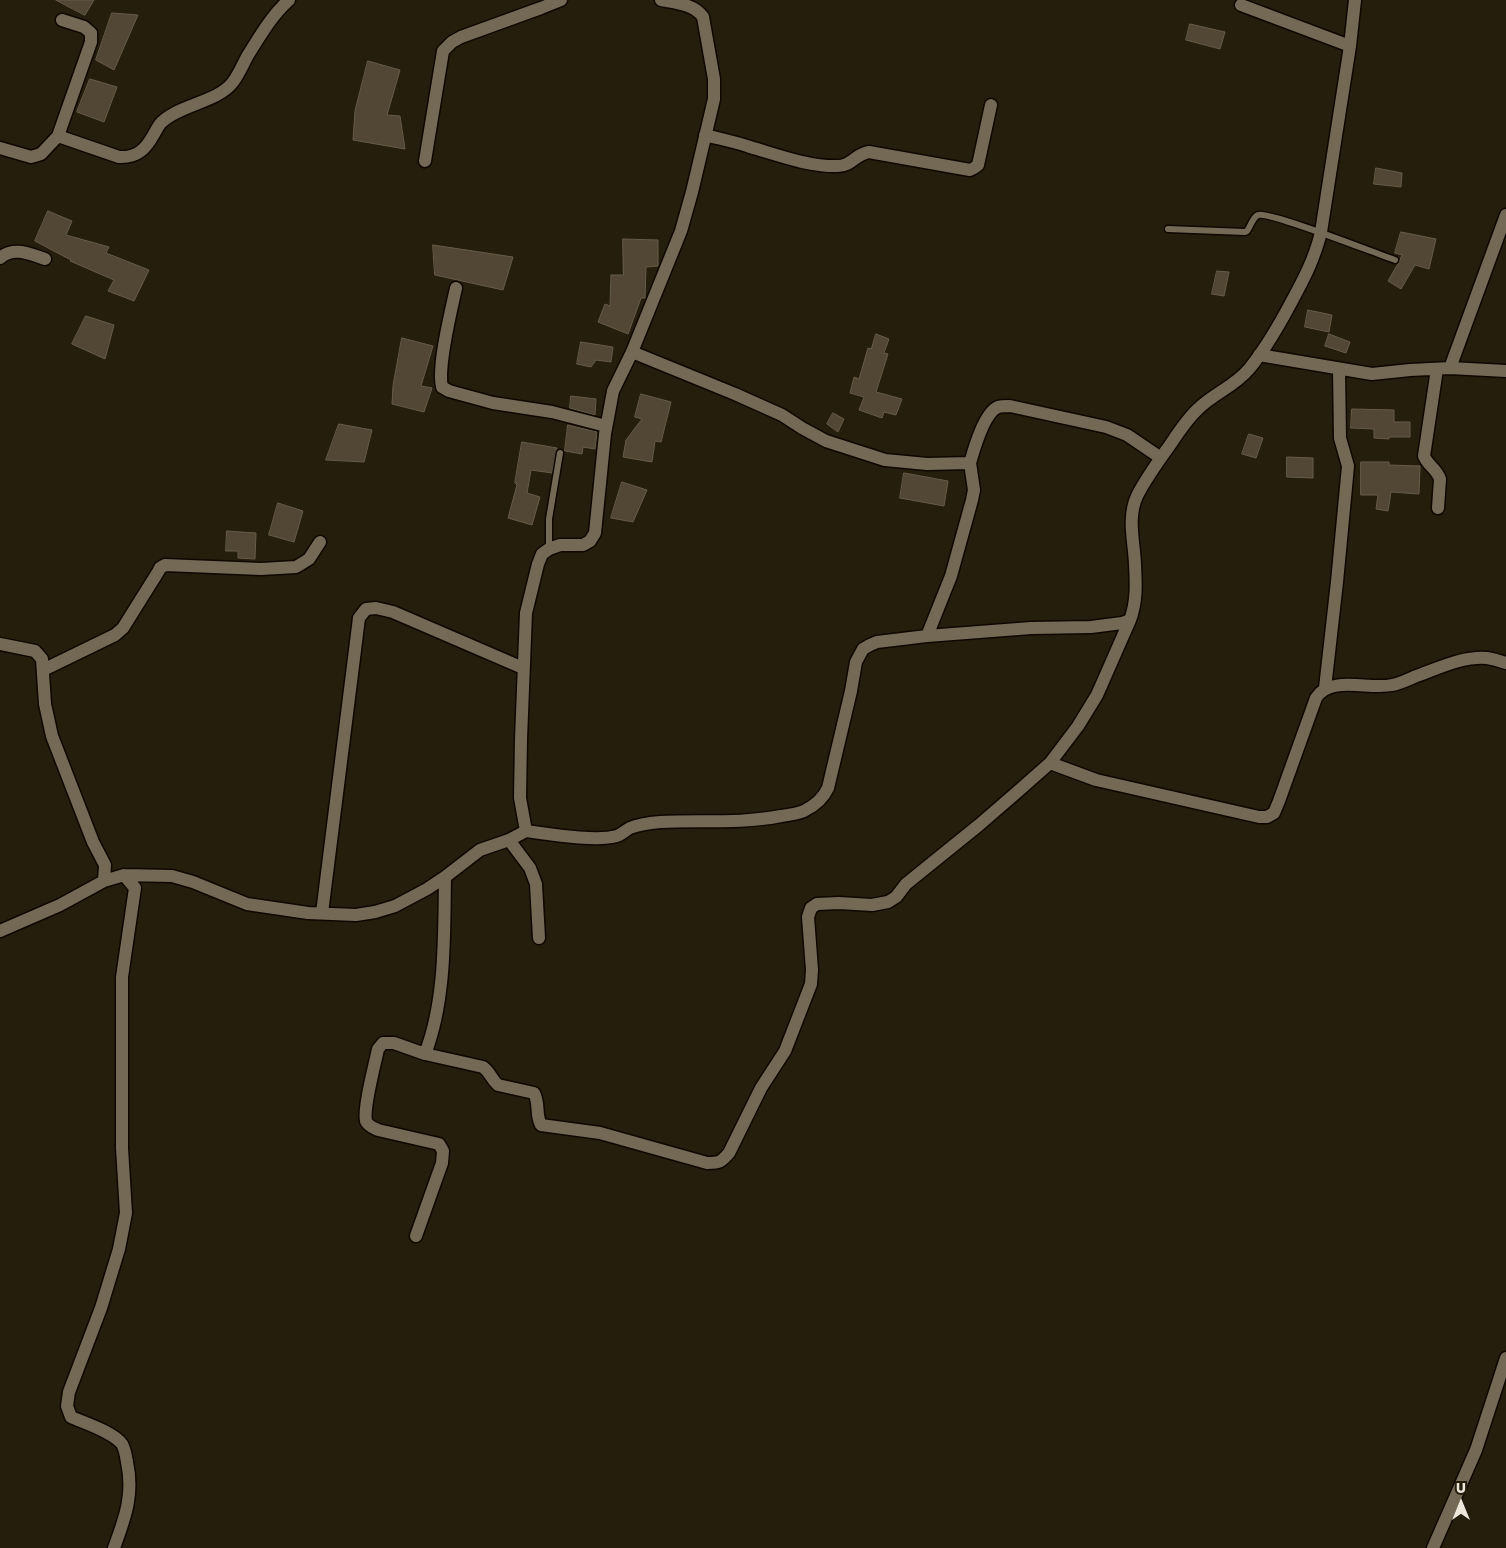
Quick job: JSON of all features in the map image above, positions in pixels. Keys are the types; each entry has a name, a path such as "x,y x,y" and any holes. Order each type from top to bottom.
{"street":[{"path":"58,136 119,157 137,154 148,146 161,122 176,112 218,94 232,84 277,10 289,0"},
{"path":"425,161 443,51 461,36 561,0"},
{"path":"526,831 520,798 523,668 526,613 538,564 542,554 549,549 560,545 583,545 590,541 595,533 606,426 613,391 632,352 681,231 714,99 714,80 703,17 698,10 690,6 661,0"},
{"path":"416,1236 442,1163 443,1151 439,1144 378,1130 369,1126 366,1120 367,1101 378,1049 383,1043 394,1043 425,1054 483,1066 498,1085 534,1093 538,1100 538,1121 541,1125 600,1133 707,1163 722,1161 729,1153 761,1088 785,1051 811,984 812,970 808,917 811,908 817,904 872,905 888,902 896,897 913,878 979,825 1050,763 1078,726 1097,695 1135,607 1132,514 1137,498 1149,474 1197,410 1248,370 1275,331 1308,273 1321,232 1350,46 1355,0"},
{"path":"1241,6 1350,46"},
{"path":"0,148 31,157 41,154 58,136 91,42 91,33 84,27 62,20"},
{"path":"705,135 793,160 828,165 839,166 849,164 857,156 869,152 970,170 978,165 991,104"},
{"path":"1438,508 1439,474 1427,463 1424,456 1444,369 1506,215"},
{"path":"0,258 4,254 15,251 45,259"},
{"path":"456,288 440,379 442,387 449,391 492,403 552,412 606,426"},
{"path":"632,352 735,394 774,412 826,441 885,460 926,464 970,463"},
{"path":"1259,355 1372,374 1444,369 1506,371"},
{"path":"1325,688 1338,582 1348,466 1340,438 1339,369"},
{"path":"926,636 951,576 974,490 970,463 975,446 990,412 999,406 1010,406 1106,427 1127,435 1161,458"},
{"path":"43,670 115,636 123,628 160,568 165,565 261,569 296,567 308,559 320,542"},
{"path":"322,913 359,618 366,609 376,608 393,612 523,668"},
{"path":"0,931 60,905 104,881 124,875 172,876 194,882 247,904 322,913 356,914 374,912 395,906 427,889 480,850 509,840 526,831 589,838 605,837 617,836 641,824 740,821 774,818 802,812 820,800 828,788 856,662 863,649 877,642 926,636 1031,628 1092,627 1122,623 1130,620"},
{"path":"0,644 35,651 42,659 45,704 52,736 93,842 105,865 104,881"},
{"path":"1050,763 1096,780 1266,817 1274,813 1316,698 1325,688 1341,685 1374,687 1392,685 1468,659 1487,658 1506,662"},
{"path":"509,840 530,868 536,884 539,938"},
{"path":"114,1548 129,1502 130,1486 126,1453 122,1444 111,1435 71,1417 67,1406 69,1392 102,1308 119,1249 126,1213 122,1148 122,977 135,888 124,875"},
{"path":"425,1054 431,1038 436,1014 444,944 445,877"},
{"path":"1433,1548 1476,1450 1506,1358"}],"lane":[{"path":"1168,229 1245,232 1248,231 1254,218 1261,214 1321,232 1396,260"},
{"path":"549,549 549,520 560,453"}],"building":[{"path":"56,0 94,0 85,15"},
{"path":"112,13 138,15 114,70 96,60"},
{"path":"1190,24 1225,32 1220,49 1186,40"},
{"path":"368,61 400,70 387,115 400,116 405,149 353,140 355,111"},
{"path":"90,79 117,87 104,122 77,112"},
{"path":"1376,168 1402,173 1401,187 1374,184"},
{"path":"48,211 72,221 66,235 109,247 106,253 149,270 134,301 108,291 114,280 70,261 35,241"},
{"path":"1401,232 1436,239 1429,269 1415,265 1401,289 1388,281 1402,255 1395,253"},
{"path":"623,239 658,240 658,266 646,267 645,298 641,298 628,334 598,322 605,304 610,306 611,275 623,275"},
{"path":"433,245 513,257 503,290 435,275"},
{"path":"1217,271 1229,272 1224,296 1212,294"},
{"path":"1308,310 1332,315 1329,332 1305,327"},
{"path":"86,316 114,325 105,359 72,344"},
{"path":"876,334 889,339 884,353 888,354 876,392 902,399 896,415 884,412 882,418 859,410 864,397 850,393 854,377 859,379 868,348 871,349"},
{"path":"1329,334 1350,342 1346,353 1325,346"},
{"path":"402,338 433,346 421,386 432,388 424,412 392,404 393,386"},
{"path":"581,342 613,347 611,362 596,360 591,367 577,364"},
{"path":"641,394 671,402 661,442 655,441 652,462 623,457 626,440 642,419 635,417"},
{"path":"571,396 596,399 595,415 570,408"},
{"path":"1352,409 1394,410 1394,422 1410,422 1410,437 1374,438 1374,429 1351,428"},
{"path":"833,413 844,419 838,432 827,424"},
{"path":"339,424 372,430 364,462 326,460"},
{"path":"568,425 597,432 595,449 583,447 582,454 565,451"},
{"path":"1249,434 1263,438 1256,458 1242,454"},
{"path":"522,442 557,448 552,473 531,470 527,493 540,497 532,525 508,518 517,485 515,483"},
{"path":"1287,457 1313,458 1313,478 1287,477"},
{"path":"1361,462 1389,462 1389,465 1420,466 1419,494 1391,492 1388,511 1376,509 1378,495 1361,495"},
{"path":"904,473 948,481 944,506 900,498"},
{"path":"622,482 647,490 633,522 611,518"},
{"path":"278,503 303,511 294,542 269,535"},
{"path":"227,531 256,533 255,559 238,558 238,551 226,551"}]}
